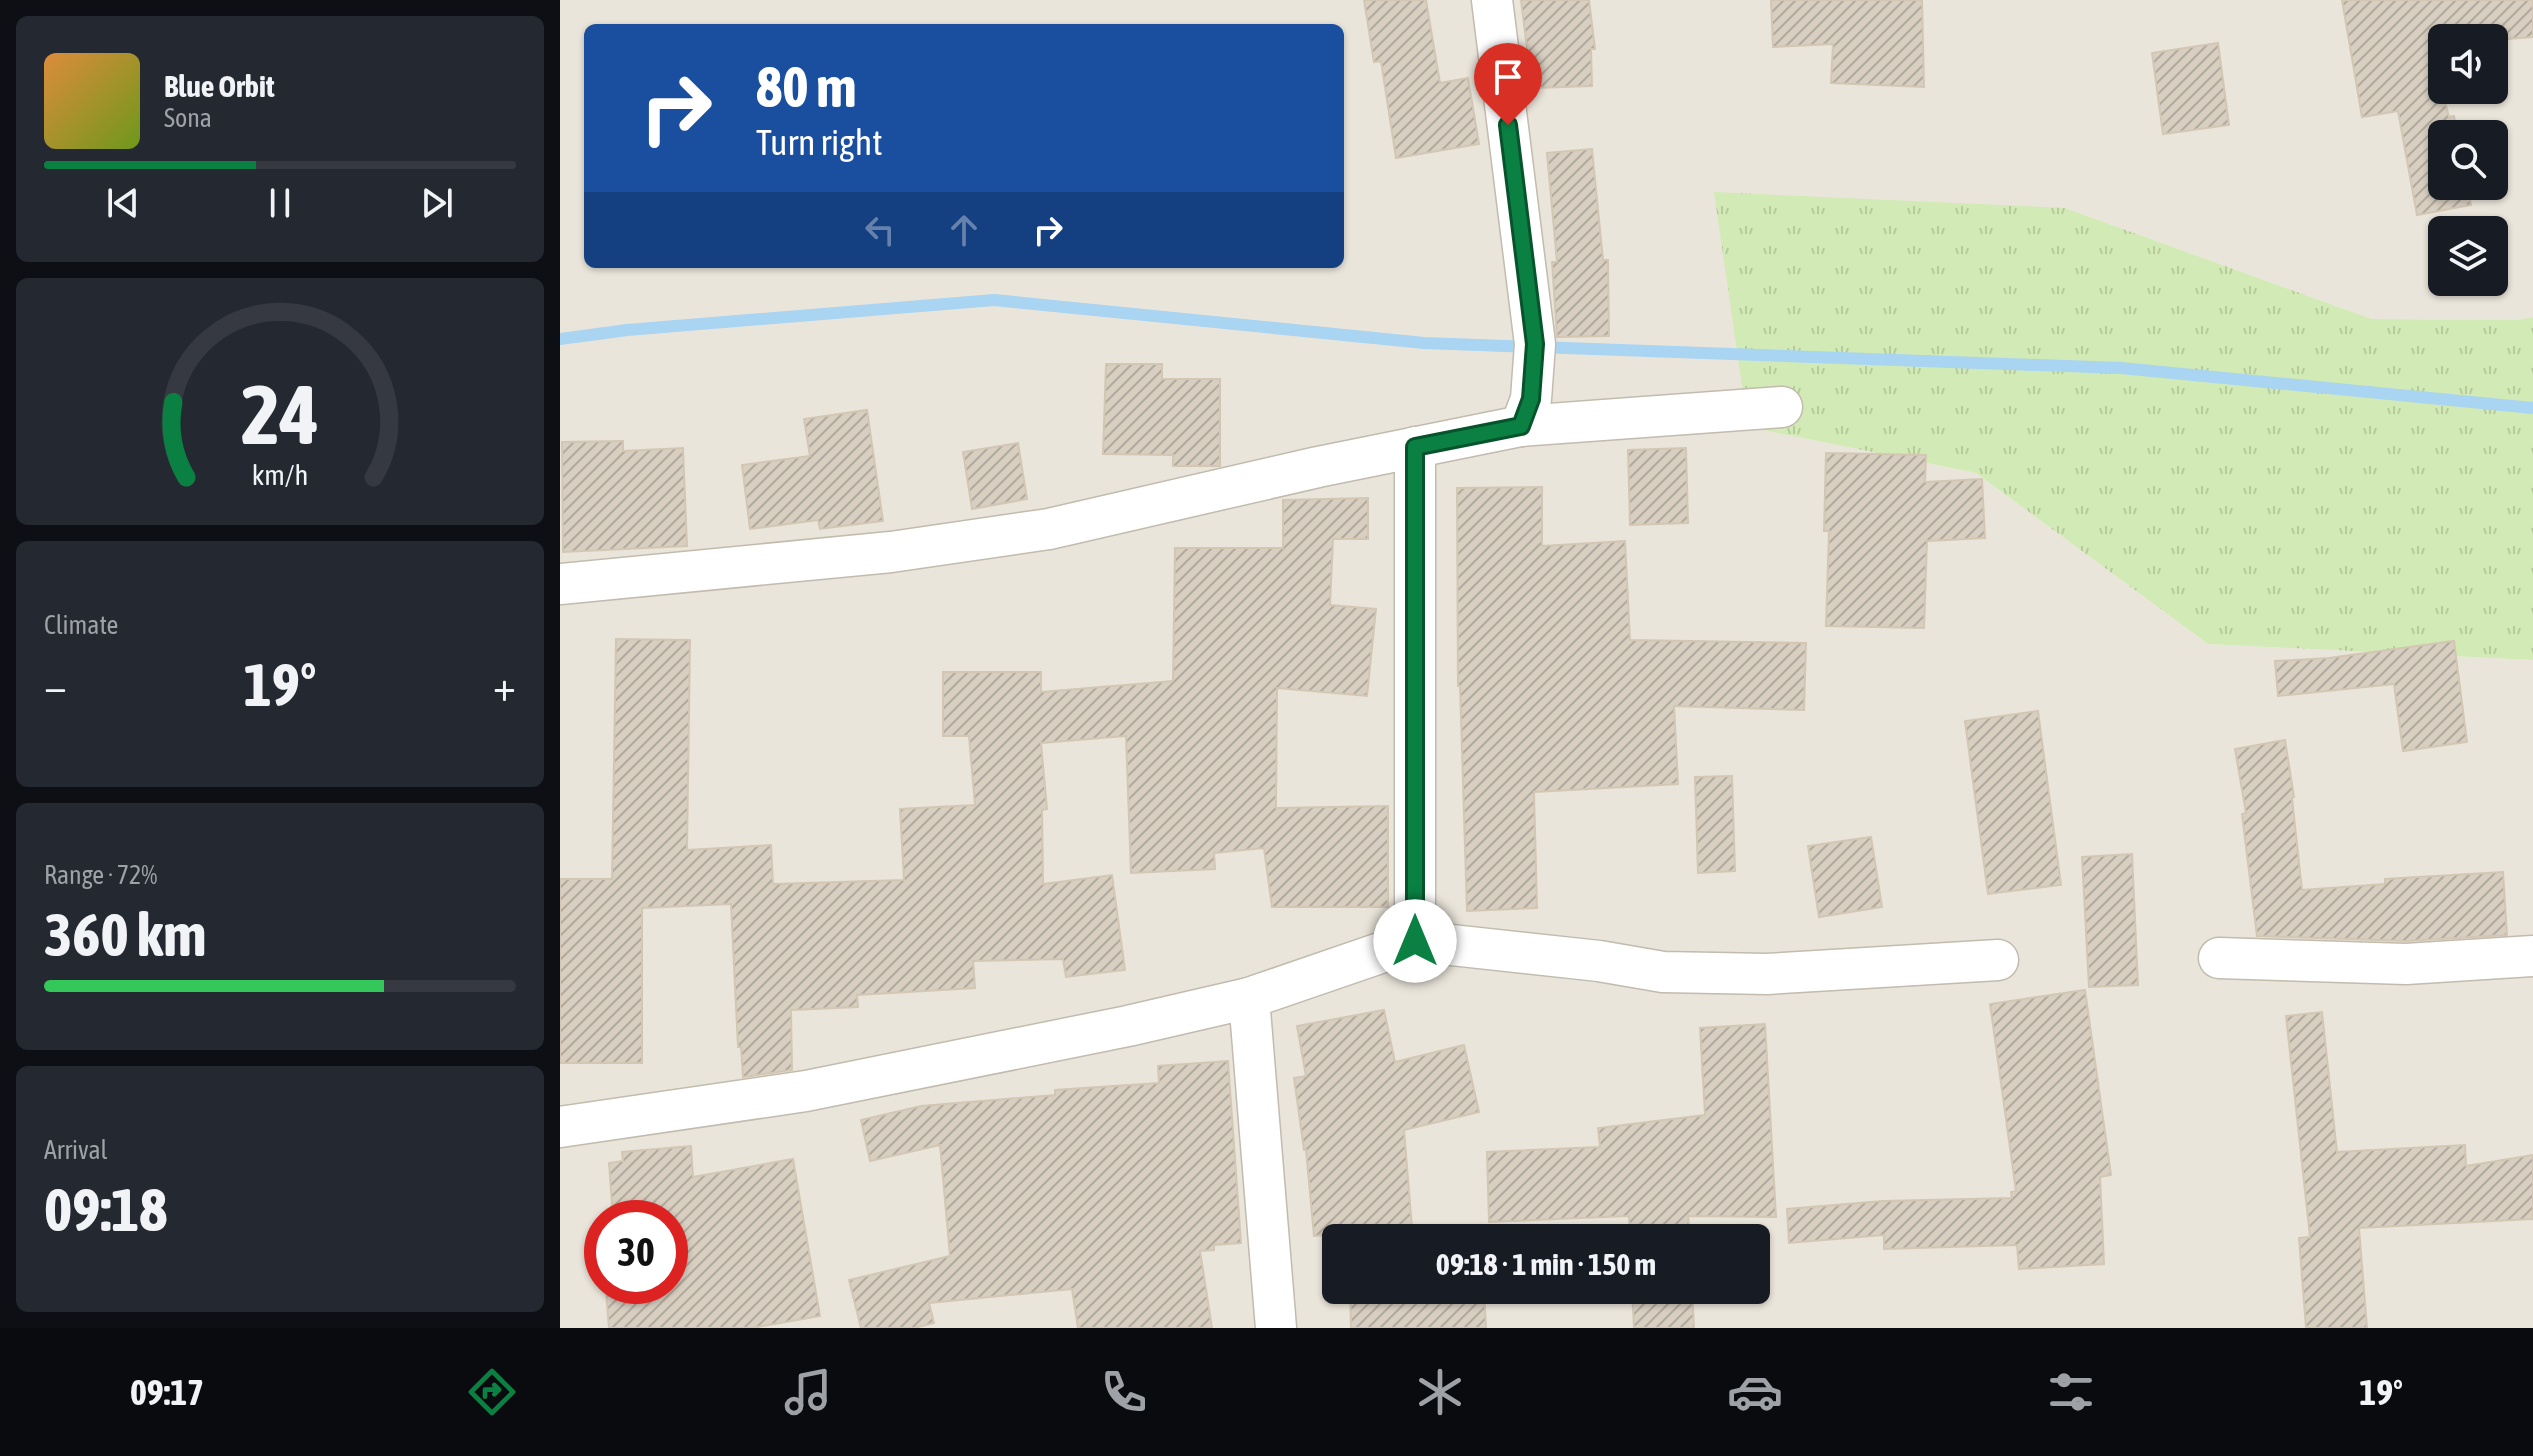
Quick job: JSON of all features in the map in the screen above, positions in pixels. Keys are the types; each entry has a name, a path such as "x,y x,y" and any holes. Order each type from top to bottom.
{"street":[{"path":"1492,0 1535,344 1526,413"},
{"path":"560,584 891,552 1049,529 1415,447 1526,413 1782,407"},
{"path":"1415,447 1415,941"},
{"path":"560,1127 806,1091 1113,1029 1249,998 1415,941 1599,961 1663,972 1767,974 1998,960"},
{"path":"2219,958 2406,964 2533,956"},
{"path":"1249,998 1276,1328"}],"shaded area":[{"path":"560,0 2533,0 2533,317 2518,320 2372,319 2065,208 1749,427 1976,473 2208,644 2533,660 2533,1328 560,1328"}],"green space":[{"path":"1714,192 2065,208 2372,319 2518,320 2533,317 2533,660 2208,644 1976,473 1748,427"}],"building":[{"path":"1364,0 1426,0 1440,83 1468,78 1479,144 1396,158 1381,61 1374,62"},
{"path":"1521,0 1589,0 1595,49 1591,49 1592,86 1535,88 1534,56 1528,57"},
{"path":"1771,0 1922,0 1924,87 1831,83 1833,44 1773,47"},
{"path":"2342,0 2533,0 2533,37 2508,39 2508,24 2428,24 2428,104 2446,104 2449,117 2454,116 2455,120 2428,120 2428,200 2470,200 2471,205 2417,215 2398,111 2362,117"},
{"path":"2218,43 2229,125 2163,134 2152,53"},
{"path":"1592,149 1603,260 1608,260 1609,336 1557,337 1552,262 1557,262 1547,153"},
{"path":"1106,364 1162,364 1162,379 1220,379 1220,466 1173,466 1173,455 1103,454"},
{"path":"867,410 883,521 820,529 818,520 750,529 742,465 810,456 804,419"},
{"path":"623,441 623,451 683,448 687,546 563,552 562,442"},
{"path":"1018,443 1027,499 972,509 963,452"},
{"path":"1686,448 1688,523 1630,525 1628,450"},
{"path":"1826,453 1926,455 1925,482 1982,479 1985,538 1927,541 1924,628 1826,626 1829,531 1824,531"},
{"path":"1542,487 1542,546 1625,541 1630,640 1806,643 1804,710 1674,706 1678,784 1534,792 1537,908 1467,911 1458,686 1457,488"},
{"path":"1368,498 1368,539 1333,539 1330,605 1376,609 1367,696 1277,688 1276,808 1388,806 1388,907 1272,907 1264,848 1214,853 1215,869 1131,873 1126,736 1041,743 1047,809 1042,810 1043,884 1112,875 1125,970 1066,977 1063,959 973,961 975,988 857,995 858,1007 791,1010 792,1070 743,1077 741,1047 738,1047 731,904 642,908 642,1063 560,1063 560,879 612,879 616,639 690,640 687,850 771,845 773,884 904,880 900,809 975,805 969,736 943,736 943,672 1041,672 1041,692 1173,681 1175,548 1283,548 1283,500"},
{"path":"2454,641 2467,742 2403,751 2394,684 2278,696 2275,661 2329,658"},
{"path":"2038,711 2061,885 1988,894 1965,721"},
{"path":"2285,740 2294,797 2302,890 2385,884 2385,879 2503,872 2507,935 2406,941 2257,936 2242,814 2246,813 2235,749"},
{"path":"1732,776 1735,871 1698,873 1695,777"},
{"path":"1871,837 1882,907 1819,917 1808,846"},
{"path":"2132,854 2138,985 2089,987 2082,857"},
{"path":"2085,990 2111,1175 2100,1177 2104,1264 2019,1269 2017,1245 1884,1249 1884,1235 1789,1243 1787,1209 1883,1201 2012,1198 2011,1192 2016,1191 1990,1004"},
{"path":"1384,1010 1395,1062 1464,1045 1479,1112 1404,1130 1412,1224 1322,1224 1322,1235 1314,1236 1306,1150 1294,1078 1306,1076 1297,1026"},
{"path":"2322,1012 2337,1152 2465,1145 2466,1166 2533,1155 2533,1219 2359,1228 2367,1328 2306,1328 2299,1238 2310,1237 2286,1016"},
{"path":"1765,1024 1776,1217 1688,1216 1689,1224 1629,1224 1629,1216 1489,1222 1487,1152 1600,1147 1598,1128 1705,1115 1700,1028"},
{"path":"1228,1061 1241,1243 1214,1245 1214,1250 1200,1251 1212,1328 1078,1328 1072,1289 929,1303 934,1323 914,1328 861,1328 849,1280 950,1256 940,1145 870,1161 861,1120 921,1106 1055,1095 1055,1090 1159,1083 1158,1066"},
{"path":"691,1146 693,1177 793,1159 820,1316 752,1328 609,1328 607,1304 688,1304 688,1200 612,1200 609,1163 623,1161 622,1152"},
{"path":"1350,1304 1485,1304 1486,1328 1351,1328"},
{"path":"1633,1304 1693,1304 1694,1328 1634,1328"}],"waterway":[{"path":"560,339 627,330 994,300 1424,343 2121,368 2533,408"}],"route":[{"path":"1415,941 1415,447 1521,426 1531,399 1535,344 1508,125"}]}
